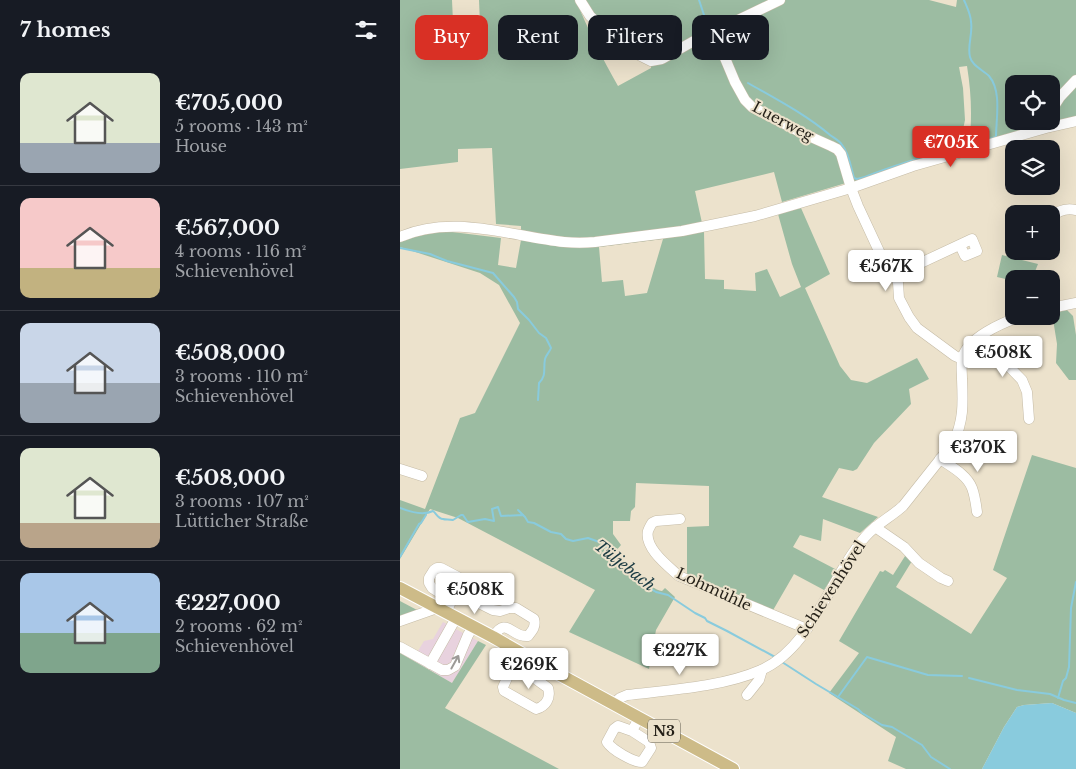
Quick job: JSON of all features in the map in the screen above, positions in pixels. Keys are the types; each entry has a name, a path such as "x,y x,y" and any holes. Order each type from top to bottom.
{"main road":[{"path":"400,588 446,613"},
{"name":"N3","path":"446,613 493,638 539,671 613,704 733,769"}],"street":[{"path":"580,0 590,16 600,25 639,55 651,61 662,59 692,42"},
{"path":"749,15 780,0"},
{"name":"Luerweg","path":"726,60 745,100 752,107 837,149 841,154 851,188"},
{"path":"1060,97 1076,80"},
{"path":"1060,123 1076,121"},
{"path":"400,237 415,231 444,226 479,229 564,242 595,242 682,231 746,218 851,188 913,166 1030,130"},
{"path":"851,188 885,264 895,275 899,298 917,328 955,356 962,359 966,350 980,337 1005,322"},
{"path":"1060,211 1076,210"},
{"path":"895,275 960,244"},
{"path":"1060,307 1076,306"},
{"path":"980,337 1022,380 1027,392 1029,419"},
{"name":"Schievenhövel","path":"613,704 627,695 711,684 762,670 794,646 807,629 864,537 903,506 958,433 963,407 962,359"},
{"path":"940,459 968,481 973,489 978,512"},
{"path":"400,469 422,476"},
{"name":"Lohmühle","path":"680,519 656,521 652,523 648,532 650,546 665,564 679,576 807,629"},
{"name":"Schievenhövel","path":"875,527 904,546 919,563 948,581"},
{"path":"430,664 450,604 448,598 432,588 428,583 429,578 437,568 441,568 458,578 465,594 469,598 493,610 500,611 516,608 534,618 533,630 528,636 523,637 505,627 501,627 493,638"},
{"path":"400,621 446,613"},
{"path":"400,647 445,671 455,666 473,626"},
{"name":"Schievenhövel","path":"747,695 759,680 762,670"},
{"path":"513,671 519,671 533,677 539,671 537,680 548,688 550,694 547,702 541,707 536,708 504,691 503,687 508,676 513,671"},
{"path":"632,731 639,718"}],"shaded area":[{"path":"443,622 478,641 452,683 400,653 400,642 418,651 424,641 433,639"}],"green space":[{"path":"400,0 452,0 453,15 415,15 415,60 488,60 488,15 480,15 479,0 576,0 588,28 588,60 604,60 618,86 651,68 652,60 682,60 682,15 596,15 584,0 929,0 956,7 957,0 1076,0 1076,117 1060,122 1060,75 1005,75 1005,130 1033,130 856,183 852,178 846,183 782,202 774,172 695,191 704,232 705,279 724,280 724,289 756,291 755,273 767,269 780,297 801,287 792,264 778,214 801,208 830,274 805,288 840,366 851,380 867,383 917,358 929,379 909,389 911,404 874,443 857,469 853,471 839,468 822,497 878,517 860,533 823,519 821,541 800,535 793,547 837,570 824,590 794,574 772,612 687,577 687,527 709,526 709,486 636,483 635,507 631,511 630,521 613,521 613,534 621,545 615,552 651,586 662,591 665,588 675,597 656,630 649,669 569,632 595,590 458,518 430,509 400,559 400,500 425,509 460,418 475,413 520,323 499,285 480,273 400,247 400,242 444,231 501,238 498,265 516,268 521,240 521,226 496,224 492,148 458,149 458,162 400,169","holes":["967,66 971,102 970,138 961,139 965,120 963,88 959,67","663,239 647,293 625,296 623,280 602,282 599,247"]},
{"path":"1002,255 1005,256 1005,260 1022,260 1038,264 1036,270 1005,270 1005,279 997,277"},
{"path":"1067,310 1073,316 1076,335 1076,380 1069,380 1056,363 1057,344 1054,325 1060,325 1060,311"},
{"path":"1032,455 1076,468 1076,713 1052,703 1017,707 982,769 906,769 888,761 896,737 829,693 859,653 839,641 880,571 883,572 885,570 893,575 907,553 912,561 896,587 971,634 1007,578 993,570"},
{"path":"400,601 417,610 400,618"},
{"path":"478,641 486,645 445,708 559,769 400,769 400,653 452,683"}],"water":[{"path":"1052,703 1076,713 1076,769 982,769 1017,707"}],"waterway":[{"path":"699,0 704,15"},
{"path":"964,0 971,19 969,49 971,60 989,76 996,89 997,97 996,137 972,144"},
{"path":"748,83 811,120 838,141 846,152 854,178 865,177"},
{"path":"865,177 925,156 962,146"},
{"path":"400,248 430,254 447,261 493,273 514,297 518,309 539,333 546,338 551,348 545,358 544,375 539,383 538,400"},
{"name":"Tüljebach","path":"400,508 421,513 433,511 440,518 453,520 463,515 468,522 485,519 494,521 492,509 498,507 501,516 523,515 528,522 551,532 561,534 566,539 573,541 588,538 602,543 638,579 651,589 668,595 707,621 775,657"},
{"name":"Tüljebach","path":"518,510 523,515"},
{"path":"400,557 426,515"},
{"path":"1058,698 1069,667 1071,608 1076,582"},
{"path":"838,697 867,657 928,675 962,676"},
{"name":"Tüljebach","path":"782,662 882,725 892,727 922,745 931,757 950,769"},
{"path":"969,678 1017,690 1050,694 1076,703"}]}
